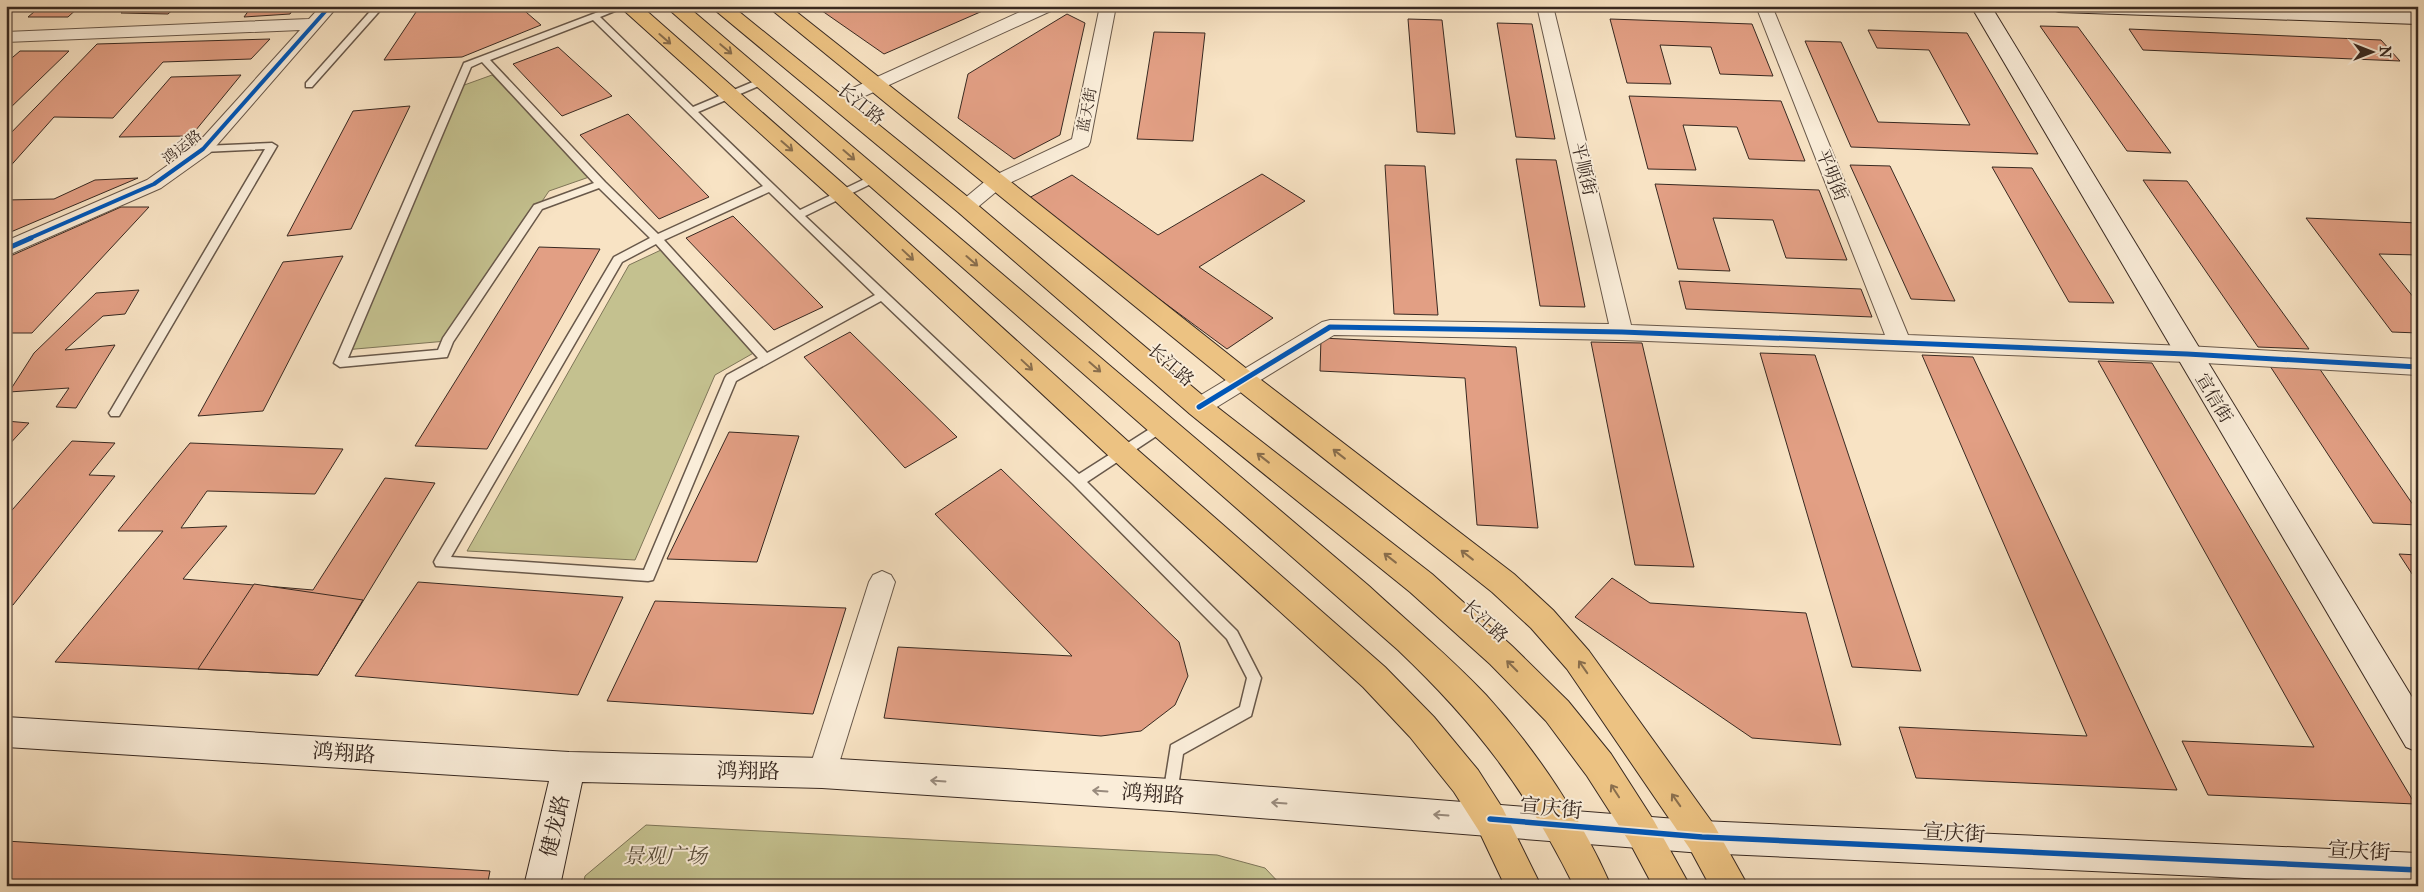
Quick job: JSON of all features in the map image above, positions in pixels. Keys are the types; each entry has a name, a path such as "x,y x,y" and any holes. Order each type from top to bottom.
{"main road":[{"path":"629,6 842,194 1122,452 1374,677 1439,747 1490,819 1523,886"},
{"path":"675,6 1358,595 1453,683 1488,722 1517,759 1563,826 1593,886"},
{"name":"长江路","path":"720,6 966,207 1199,407 1422,583 1501,655 1557,710 1599,765 1642,832 1672,886"},
{"path":"777,6 1243,380 1503,583 1542,619 1578,660 1702,837 1730,886"}],"street":[{"name":"鸿运路","path":"6,249 154,184 203,149 330,6"},
{"path":"837,102 1047,6"},
{"name":"蓝天街","path":"966,207 996,182 1081,142 1108,6"},
{"name":"平顺街","path":"1545,6 1622,332"},
{"name":"平明街","path":"1764,6 1900,344"},
{"name":"宣信街","path":"1981,6 2187,354 2418,737"},
{"path":"2059,6 2182,8 2410,17"},
{"path":"6,37 313,24"},
{"path":"1199,407 1330,327 1622,332 2187,354 2418,367"},
{"path":"822,773 882,582"},
{"name":"鸿翔路","path":"6,732 569,767 822,773 1171,795 1490,819"},
{"name":"健龙路","path":"542,886 569,767"},
{"name":"宣庆街","path":"1490,819 1702,837 2418,870"}],"lane":[{"path":"309,85 380,6"},
{"path":"601,184 538,207 447,341 443,354 340,363 467,65 623,6"},
{"path":"594,16 882,296 1078,481 1232,636 1254,678 1246,711 1176,750 1171,795"},
{"path":"483,58 601,184 657,239 766,358"},
{"path":"692,111 763,80"},
{"path":"115,413 272,146 203,149"},
{"path":"798,215 875,178"},
{"path":"770,187 657,239 618,260 441,562 648,576 731,378 882,296"},
{"path":"1078,481 1162,426"}],"green space":[{"path":"492,75 592,176 549,191 447,341 344,350 456,88"},
{"path":"661,250 757,351 715,375 635,560 467,551 629,265"},
{"name":"景观广场","path":"646,825 1217,855 1265,868 1282,886 583,886 585,876"}],"building":[{"path":"41,6 80,6 68,17 28,17"},
{"path":"129,6 177,6 168,14 121,13"},
{"path":"252,6 295,6 290,14 244,17"},
{"path":"420,6 519,6 541,25 462,57 384,60"},
{"path":"815,6 994,6 884,54"},
{"path":"1166,6 1215,6 1215,11 1165,9"},
{"path":"1067,14 1085,23 1060,135 1014,159 958,118 968,74"},
{"path":"1408,19 1442,20 1455,134 1417,132"},
{"path":"1610,19 1752,24 1773,76 1720,74 1711,47 1660,45 1671,84 1627,83"},
{"path":"1497,23 1532,24 1555,139 1516,137"},
{"path":"2040,26 2078,27 2171,153 2127,151"},
{"path":"2129,29 2381,40 2400,61 2143,50"},
{"path":"1868,30 1967,33 2038,154 1851,147 1805,41 1841,42 1878,122 1970,125 1929,50 1877,48"},
{"path":"1154,32 1205,33 1193,141 1137,139"},
{"path":"270,39 251,59 163,62 113,118 54,117 6,171 6,138 97,44"},
{"path":"558,47 612,96 562,116 513,64"},
{"path":"20,51 69,51 6,112 6,63"},
{"path":"241,75 191,136 119,137 171,77"},
{"path":"1629,96 1781,101 1805,161 1749,159 1737,127 1683,125 1696,170 1648,169"},
{"path":"410,106 351,229 287,236 353,111"},
{"path":"628,114 709,197 659,219 580,135"},
{"path":"1516,159 1556,160 1585,307 1540,306"},
{"path":"1385,165 1425,166 1438,315 1394,314"},
{"path":"1850,165 1890,166 1955,301 1911,299"},
{"path":"1992,167 2032,168 2114,303 2069,302"},
{"path":"1262,174 1305,201 1199,267 1273,318 1227,349 1025,200 1072,175 1158,235"},
{"path":"138,178 6,234 6,200 54,199 95,180"},
{"path":"2143,180 2187,181 2309,349 2258,347"},
{"path":"1655,184 1819,190 1847,260 1786,258 1773,220 1713,218 1730,271 1678,269"},
{"path":"121,207 149,207 32,333 10,333 6,337 6,258"},
{"path":"733,216 823,307 774,330 686,238"},
{"path":"2306,218 2418,223 2418,255 2379,254 2418,303 2418,333 2392,332"},
{"path":"539,247 600,249 487,449 415,446"},
{"path":"343,256 263,411 198,416 283,262"},
{"path":"1679,281 1861,289 1872,317 1686,309"},
{"path":"139,290 125,314 103,316 65,350 115,345 76,408 56,407 69,388 9,392 34,353 96,293"},
{"path":"850,332 957,437 905,468 804,357"},
{"path":"1321,338 1516,347 1538,528 1477,525 1465,378 1320,371"},
{"path":"1591,342 1642,343 1694,567 1635,565"},
{"path":"1760,353 1815,355 1921,671 1852,667"},
{"path":"1922,355 1973,357 2177,790 1916,778 1899,727 2087,736"},
{"path":"2098,361 2152,363 2415,804 2208,795 2182,741 2314,747"},
{"path":"2268,363 2317,365 2418,512 2418,525 2373,523"},
{"path":"6,421 29,423 6,448"},
{"path":"729,432 799,436 757,562 667,559"},
{"path":"72,441 115,443 89,475 115,476 13,605 6,605 6,517"},
{"path":"190,443 343,449 315,494 207,491 181,528 227,526 183,579 313,590 385,478 435,483 318,675 55,662 163,531 118,531"},
{"path":"1001,469 1179,642 1188,676 1175,705 1141,731 1101,736 884,718 898,647 1072,656 935,514"},
{"path":"2399,554 2418,555 2418,583"},
{"path":"1612,578 1650,603 1806,613 1841,745 1752,738 1575,617"},
{"path":"418,582 623,597 578,695 355,676"},
{"path":"254,584 363,600 318,675 198,669"},
{"path":"655,601 846,608 813,714 607,701"},
{"path":"6,841 490,871 487,886 6,886"}],"cycle path":[{"path":"6,249 154,184 203,149 330,6"},
{"path":"1199,407 1330,327 1622,332 2187,354 2418,367"},
{"path":"1490,819 1702,837 2418,870"}]}
